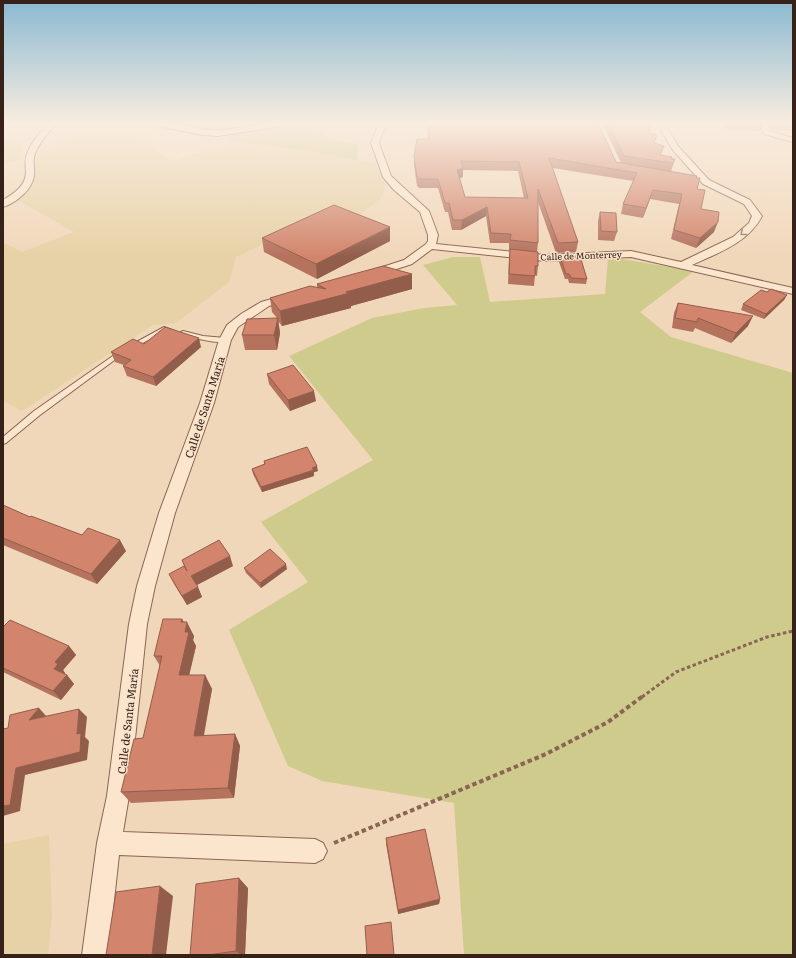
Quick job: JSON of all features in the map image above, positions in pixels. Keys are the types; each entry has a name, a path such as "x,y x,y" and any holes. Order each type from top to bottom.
{"street":[{"path":"3,204 15,197 24,188 30,176 29,168"},
{"path":"356,279 408,262 430,246 433,241 433,235 424,211 392,183 384,168"},
{"path":"693,168 706,182"},
{"path":"684,265 743,234 755,221 756,216 746,202 706,182 692,179"},
{"name":"Calle de Monterrey","path":"430,246 545,258 631,254 793,291"},
{"name":"Calle de Santa María","path":"95,955 109,843 118,796 138,624 146,586 167,513 207,403 226,340 233,325 244,316 265,304 305,292"},
{"path":"109,843 315,851"}],"lane":[{"path":"3,441 37,413 122,352 164,329 203,338 226,340"}],"path":[{"path":"315,851 546,754 608,722 676,672 767,638 793,630"}],"shaded area":[{"path":"34,168 378,168 386,186 381,198 356,218 332,212 236,257 229,282 176,323 153,325 22,411 3,401 3,242 22,252 74,232 16,199 32,177"},
{"path":"453,257 480,257 490,302 605,294 608,258 694,271 640,312 671,337 793,373 793,955 464,955 454,803 322,781 288,766 229,630 308,582 261,522 373,460 289,356 372,318 424,308 457,305 423,265"},
{"path":"49,835 52,914 48,955 3,955 3,844"}],"building":[{"path":"416,168 463,168 457,170 465,197 528,198 520,168 552,168 578,242 558,243 538,189 538,243 510,240 511,234 491,233 487,207 462,220 453,220 449,203 445,203 438,179 420,179 417,177"},
{"path":"606,168 649,168 697,176 696,178 700,178 697,189 705,190 701,209 719,212 718,222 700,238 674,230 682,194 653,190 646,208 623,204 637,173"},
{"path":"334,205 390,227 316,264 262,238"},
{"path":"600,212 616,213 617,232 601,231"},
{"path":"510,249 538,252 538,266 535,266 535,276 509,274"},
{"path":"580,256 587,279 571,278 569,274 566,274 560,257"},
{"path":"383,266 412,274 346,292 350,293 280,311 270,298 310,286 326,289 317,284"},
{"path":"771,289 787,295 766,314 743,304 761,290 767,292"},
{"path":"678,303 753,316 736,333 698,318 697,322 675,318"},
{"path":"278,318 274,335 242,335 247,319"},
{"path":"165,327 199,338 153,377 123,366 131,360 111,352 133,339 144,344"},
{"path":"293,365 314,391 288,400 267,374"},
{"path":"307,447 317,466 312,468 314,470 261,487 252,469 265,464 264,461"},
{"path":"3,505 30,517 31,516 82,535 88,528 120,540 91,574 3,538"},
{"path":"219,540 230,556 191,576 198,587 182,596 169,574 184,566 187,571 182,560"},
{"path":"270,549 286,564 260,583 244,568"},
{"path":"163,619 182,619 181,622 187,622 185,632 189,632 179,675 205,675 194,736 235,734 228,788 121,792 134,739 143,738 162,656 154,656"},
{"path":"10,620 69,646 55,662 58,664 54,669 67,675 53,691 3,668 3,627"},
{"path":"39,708 29,720 79,709 77,734 81,733 80,752 16,768 10,805 3,806 3,729 8,728 10,715"},
{"path":"425,829 440,899 398,910 386,838"},
{"path":"239,878 236,951 208,955 190,955 196,884"},
{"path":"160,886 152,955 106,955 116,892"},
{"path":"391,922 394,955 367,955 365,926"}]}
